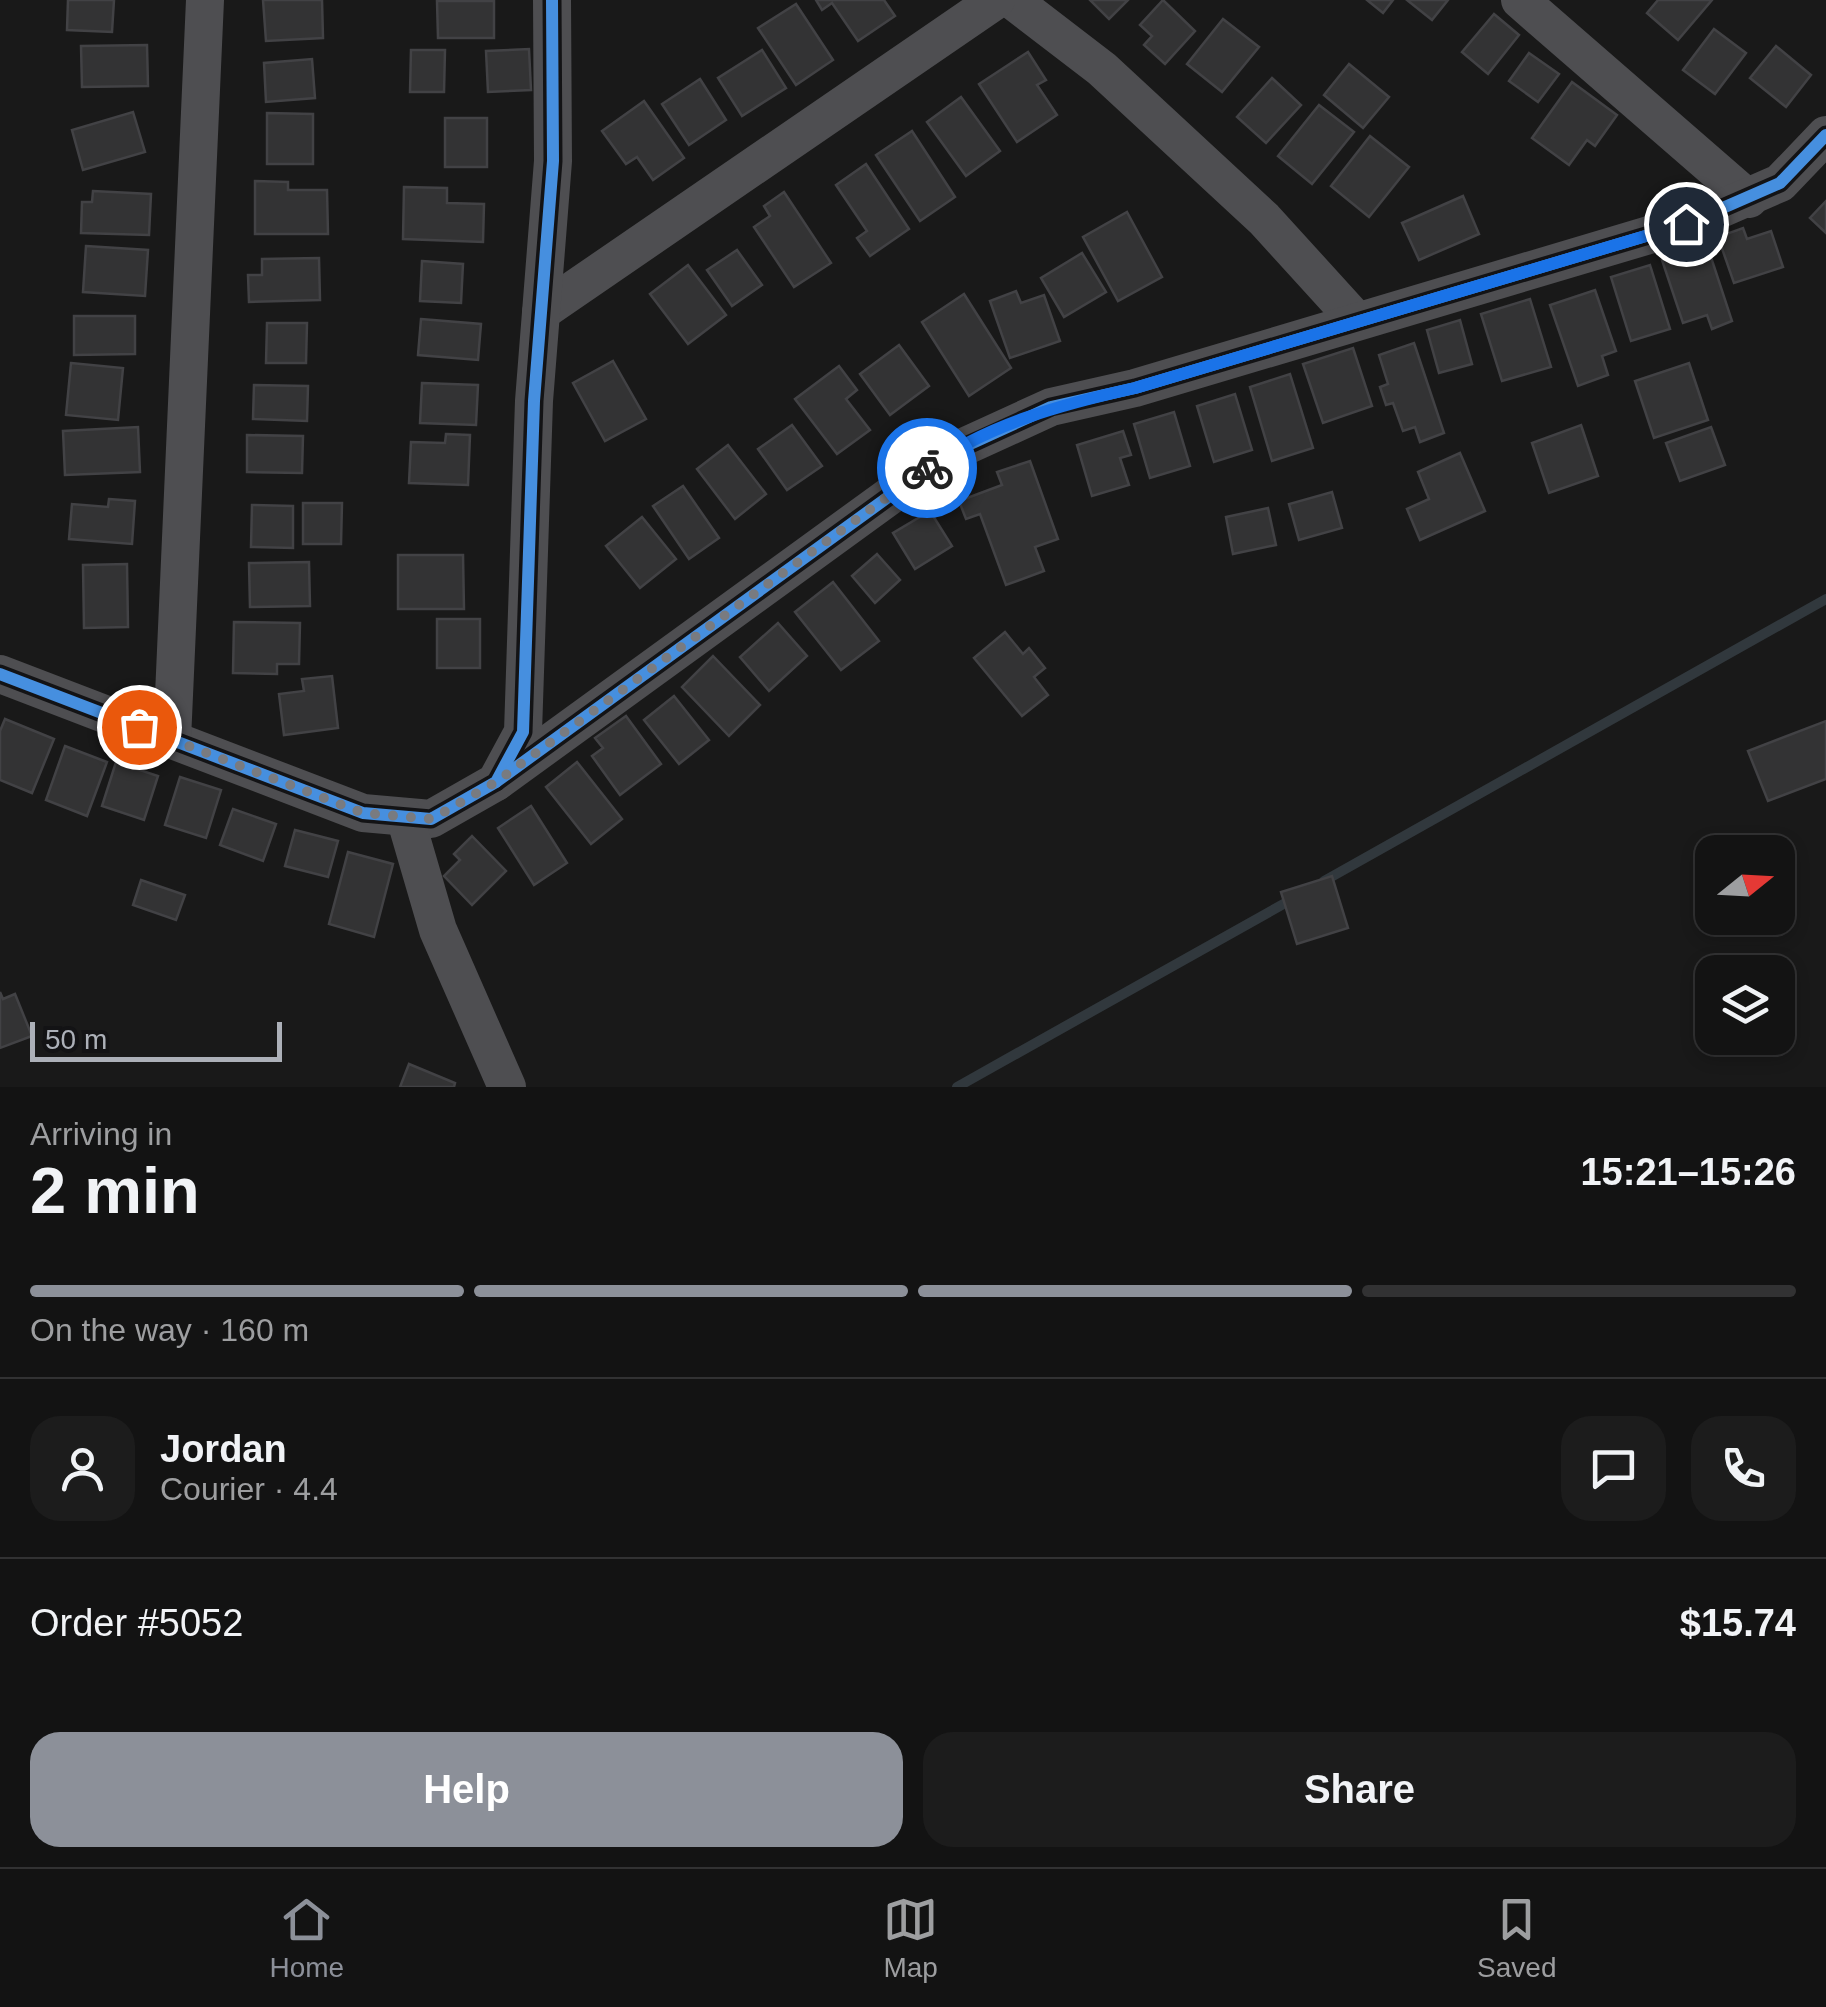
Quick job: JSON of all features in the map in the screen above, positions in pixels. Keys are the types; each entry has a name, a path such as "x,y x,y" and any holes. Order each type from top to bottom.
{"street":[{"path":"172,740 205,0"},
{"path":"496,782 523,732 541,312 554,160 552,0"},
{"path":"541,312 996,0"},
{"path":"1012,0 1102,69 1264,219 1355,319"},
{"path":"1520,0 1750,198"},
{"path":"0,674 363,813 432,819 496,782 946,455 1050,407 1135,388 1355,319 1686,224 1780,184 1826,135"},
{"path":"406,817 438,930 507,1087"}],"building":[{"path":"68,0 114,0 112,32 67,30"},
{"path":"263,0 322,0 323,38 266,41"},
{"path":"816,0 884,0 895,16 858,41 832,3 822,10"},
{"path":"1090,0 1128,0 1109,19"},
{"path":"1163,0 1195,31 1165,64 1144,45 1152,36 1140,25"},
{"path":"1367,0 1393,0 1383,13"},
{"path":"1407,0 1448,0 1432,20"},
{"path":"1658,0 1712,0 1678,40 1647,13"},
{"path":"437,1 494,1 494,38 438,38"},
{"path":"796,4 833,60 796,85 758,28"},
{"path":"1494,14 1519,35 1488,74 1462,52"},
{"path":"1223,19 1259,47 1222,92 1187,64"},
{"path":"1714,29 1746,53 1715,94 1683,70"},
{"path":"147,45 148,86 82,87 81,46"},
{"path":"1776,46 1811,75 1786,107 1750,78"},
{"path":"529,49 531,90 488,92 486,51"},
{"path":"411,50 445,50 444,92 410,92"},
{"path":"762,50 786,88 742,116 718,78"},
{"path":"1028,52 1046,80 1037,85 1057,115 1017,142 979,84"},
{"path":"1529,53 1559,74 1538,102 1509,81"},
{"path":"312,59 315,98 266,102 264,63"},
{"path":"1349,64 1389,97 1363,128 1324,95"},
{"path":"1272,78 1301,105 1266,143 1237,117"},
{"path":"700,79 726,120 689,145 662,104"},
{"path":"1572,82 1617,115 1595,146 1587,140 1569,165 1532,138"},
{"path":"961,97 1000,151 966,176 927,122"},
{"path":"644,101 684,158 653,180 637,157 626,164 602,131"},
{"path":"1319,105 1354,132 1312,184 1278,156"},
{"path":"133,112 145,152 83,170 72,130"},
{"path":"267,113 313,114 313,164 267,164"},
{"path":"445,118 487,118 487,167 445,167"},
{"path":"912,131 955,197 920,221 876,155"},
{"path":"1370,136 1409,167 1369,217 1331,186"},
{"path":"866,164 909,229 870,256 857,238 867,231 836,185"},
{"path":"255,181 288,182 288,190 327,190 328,234 255,234"},
{"path":"404,187 447,188 447,203 484,204 483,242 403,239"},
{"path":"93,191 151,194 149,235 81,233 82,202 92,202"},
{"path":"784,192 831,263 794,287 754,227 770,216 764,206"},
{"path":"1463,196 1479,234 1419,260 1402,223"},
{"path":"1826,201 1826,233 1810,218"},
{"path":"1127,212 1162,277 1118,301 1083,237"},
{"path":"1743,228 1747,239 1771,231 1783,267 1734,283 1718,237"},
{"path":"1707,245 1732,321 1712,329 1707,315 1683,323 1662,260"},
{"path":"86,246 148,250 145,296 83,292"},
{"path":"737,250 762,285 732,306 707,270"},
{"path":"1082,253 1106,292 1064,317 1041,278"},
{"path":"319,258 320,300 249,302 248,275 262,275 262,259"},
{"path":"422,261 463,264 461,303 420,301"},
{"path":"688,265 726,315 688,344 650,294"},
{"path":"1650,265 1670,329 1631,341 1611,277"},
{"path":"1595,290 1616,351 1602,356 1608,375 1578,386 1550,305"},
{"path":"1016,291 1021,303 1044,295 1060,341 1010,358 990,301"},
{"path":"964,294 1011,368 969,396 922,322"},
{"path":"1530,299 1551,367 1502,381 1481,314"},
{"path":"74,316 135,316 135,354 74,355"},
{"path":"421,319 481,324 478,360 418,355"},
{"path":"1460,320 1472,364 1439,373 1427,330"},
{"path":"267,323 307,323 306,363 266,363"},
{"path":"1414,343 1444,433 1420,442 1415,427 1403,431 1393,403 1386,405 1380,387 1388,384 1379,355"},
{"path":"899,345 929,386 890,415 860,374"},
{"path":"1353,348 1372,406 1323,423 1303,364"},
{"path":"613,361 646,419 605,441 573,383"},
{"path":"71,363 123,368 118,420 66,415"},
{"path":"1689,363 1708,420 1654,438 1635,381"},
{"path":"839,366 857,390 846,399 870,430 837,454 795,399"},
{"path":"1290,374 1313,448 1272,461 1250,387"},
{"path":"422,383 478,385 476,425 420,423"},
{"path":"254,385 308,386 307,421 253,419"},
{"path":"1235,394 1252,450 1214,462 1197,406"},
{"path":"1174,412 1190,466 1150,478 1134,424"},
{"path":"792,425 822,466 787,490 758,449"},
{"path":"1581,425 1598,476 1549,493 1532,443"},
{"path":"138,427 140,472 65,475 63,431"},
{"path":"1711,427 1725,465 1680,481 1666,443"},
{"path":"1123,431 1131,455 1120,458 1129,485 1092,496 1077,445"},
{"path":"446,434 470,435 468,485 409,483 411,442 445,443"},
{"path":"247,435 303,436 302,473 247,472"},
{"path":"728,445 766,494 735,519 697,469"},
{"path":"1460,453 1485,511 1420,540 1407,509 1429,499 1418,472"},
{"path":"1030,461 1058,539 1035,547 1044,571 1006,585 980,514 966,519 959,501 1002,485 997,472"},
{"path":"683,486 719,538 689,559 653,506"},
{"path":"1332,492 1342,528 1299,540 1289,504"},
{"path":"109,499 135,501 132,544 69,539 72,504 108,507"},
{"path":"303,503 342,503 341,544 303,544"},
{"path":"252,505 293,506 293,548 251,547"},
{"path":"1268,508 1276,545 1233,554 1226,517"},
{"path":"930,511 952,546 915,569 893,533"},
{"path":"642,517 676,559 640,588 606,546"},
{"path":"877,554 900,580 875,603 852,576"},
{"path":"398,555 463,555 464,609 398,609"},
{"path":"309,562 310,606 250,607 249,563"},
{"path":"127,564 128,627 84,628 83,565"},
{"path":"833,582 879,641 841,670 795,612"},
{"path":"437,619 480,619 480,668 437,668"},
{"path":"234,622 300,623 299,664 277,664 277,674 233,673"},
{"path":"778,623 807,656 769,691 740,657"},
{"path":"1005,632 1023,654 1029,648 1045,668 1034,677 1048,695 1022,716 974,658"},
{"path":"713,656 760,705 729,736 682,687"},
{"path":"332,676 338,728 284,735 279,694 304,691 302,679"},
{"path":"674,696 709,740 679,764 644,720"},
{"path":"626,716 661,764 620,795 592,756 603,748 595,738"},
{"path":"5,719 54,739 32,793 0,780 0,731"},
{"path":"1826,721 1826,779 1768,801 1748,751"},
{"path":"65,746 107,762 87,816 46,800"},
{"path":"116,762 158,776 144,820 102,806"},
{"path":"577,762 622,819 591,844 546,787"},
{"path":"180,777 221,790 206,838 165,825"},
{"path":"531,806 567,863 534,885 498,828"},
{"path":"233,809 276,824 263,861 220,845"},
{"path":"295,830 338,841 328,877 285,866"},
{"path":"472,836 506,871 472,905 444,876 460,860 454,854"},
{"path":"348,852 393,864 374,937 329,924"},
{"path":"1332,876 1348,928 1297,944 1281,892"},
{"path":"141,880 185,895 176,920 133,905"},
{"path":"0,992 3,999 15,994 32,1036 0,1048"},
{"path":"409,1064 455,1083 454,1087 400,1087"}],"waterway":[{"path":"1324,881 1826,599"},
{"path":"957,1087 1296,897"}],"cycle path":[{"path":"0,674 363,813 431,819 496,782 523,732 534,401 553,161 552,0"},
{"path":"496,782 946,455 1051,407 1135,388 1686,224 1780,183 1826,135"}],"way so far":[{"path":"139,727 363,813 432,819 496,782 927,468"}],"route":[{"path":"927,468 946,455 1050,407 1135,388 1355,319 1686,224"}]}
